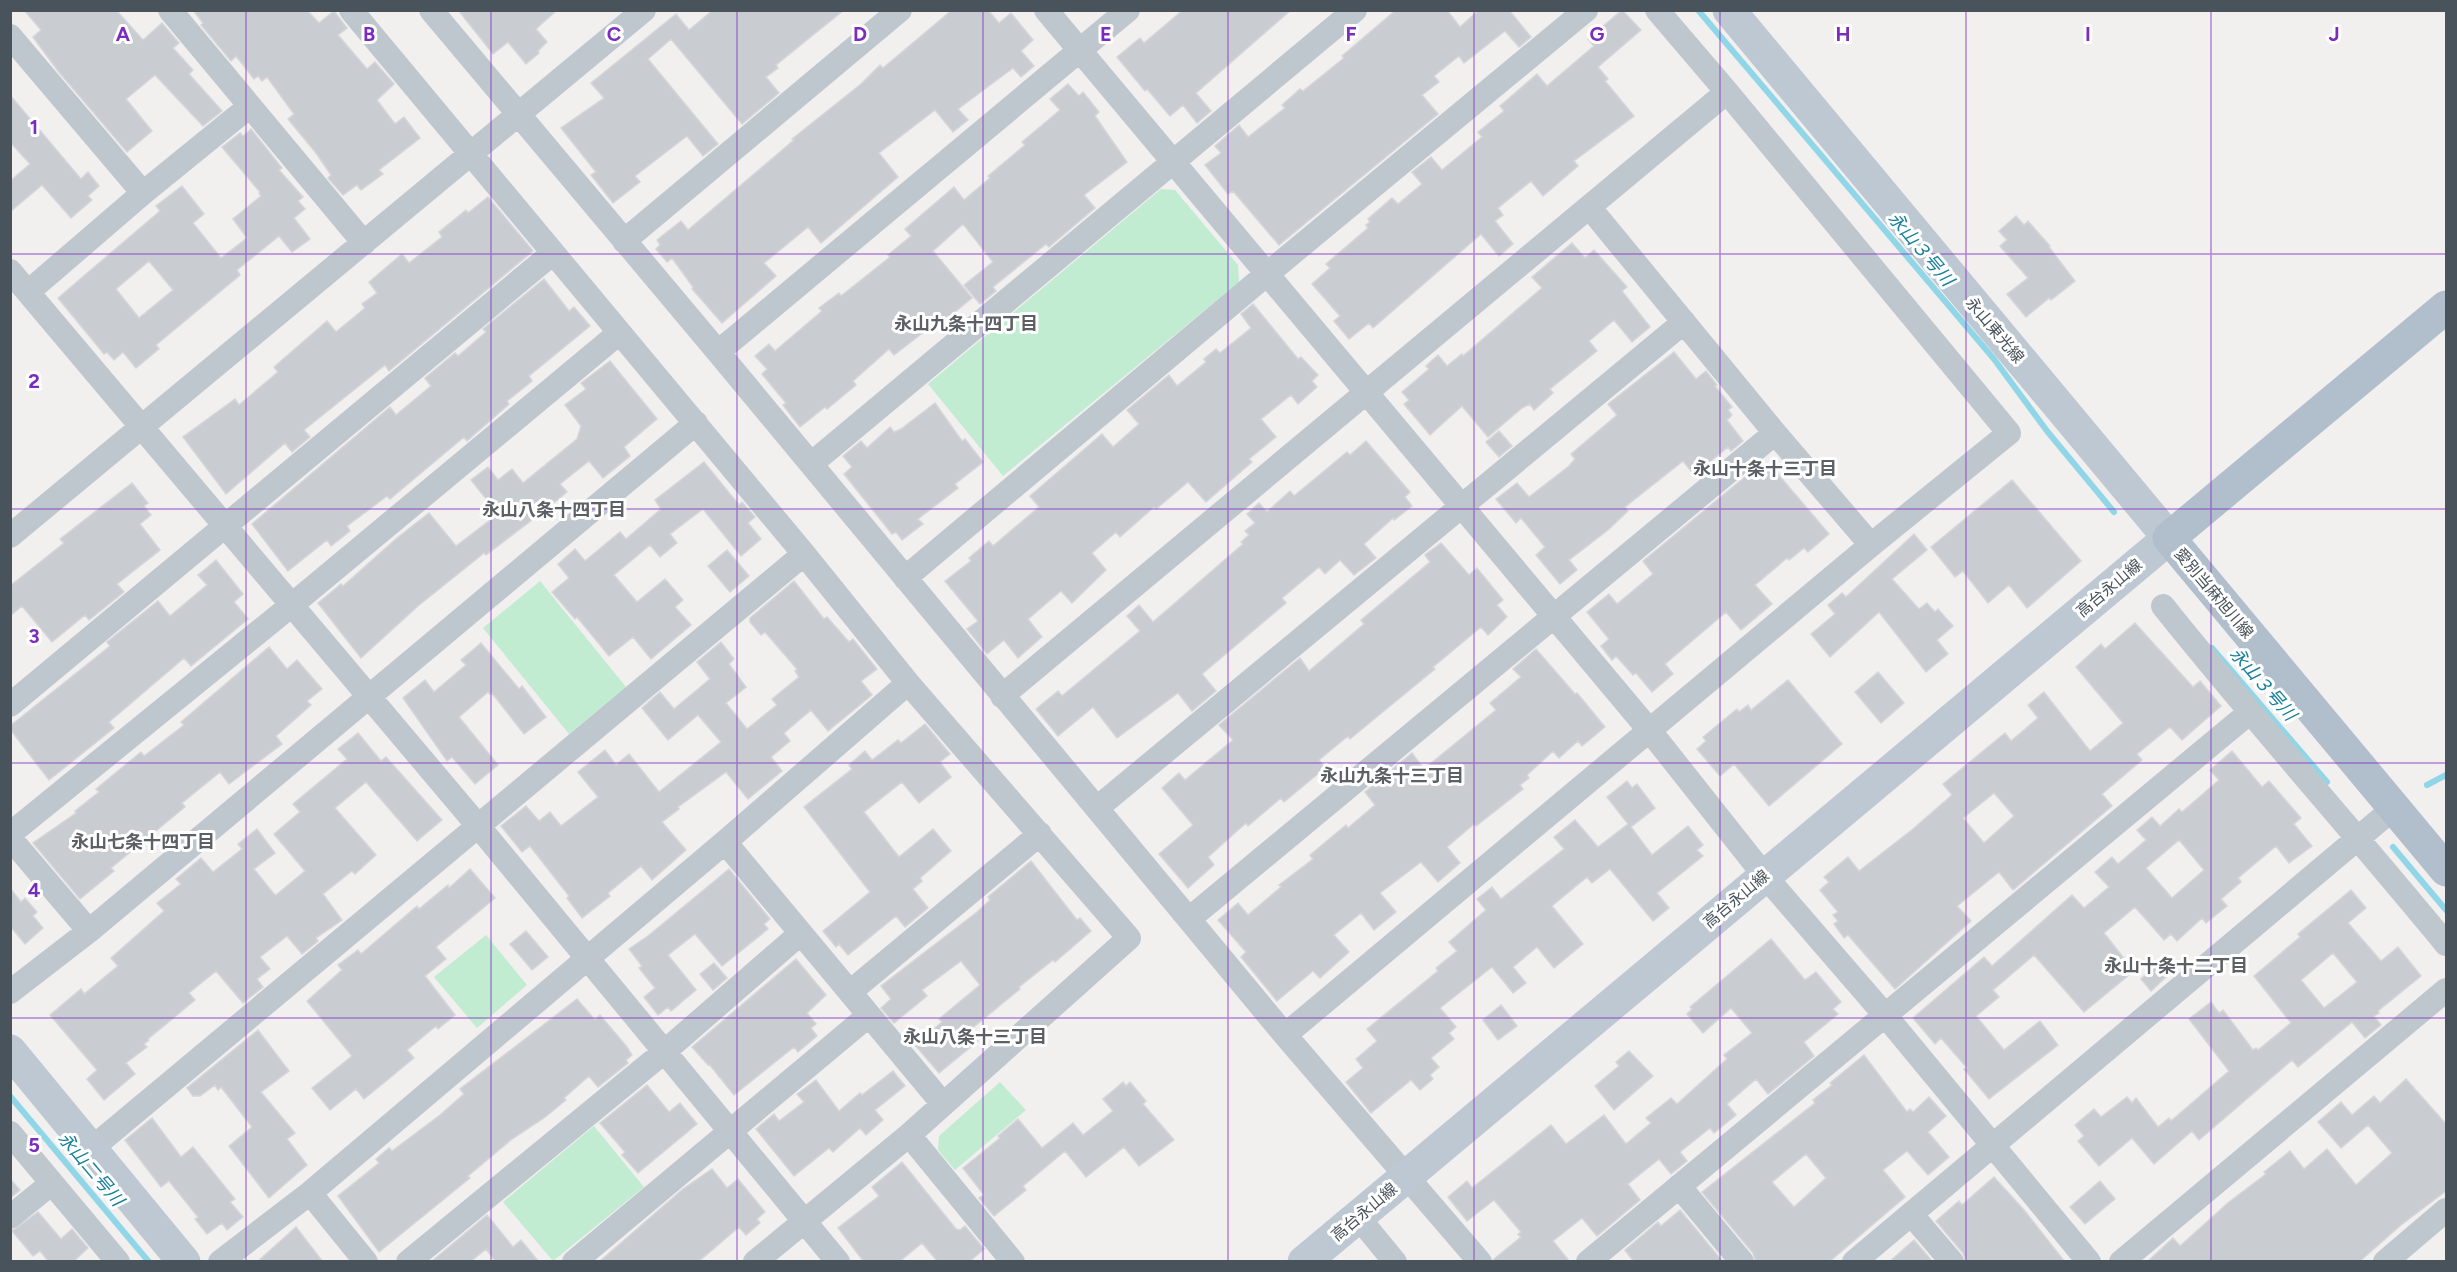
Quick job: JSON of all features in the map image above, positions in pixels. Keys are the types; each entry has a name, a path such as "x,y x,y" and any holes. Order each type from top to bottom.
{"main road":[{"name":"愛別当麻旭川線","path":"2446,307 2169,538 2446,870"}],"street":[{"path":"170,10 364,243"},
{"path":"351,10 696,423 908,683 1129,938 909,1135 755,1262"},
{"path":"431,10 1285,1035 1480,1262"},
{"path":"10,536 644,10"},
{"path":"624,241 900,10"},
{"path":"1046,10 1650,731 1764,875 1885,1016 2089,1262"},
{"path":"718,352 1128,10"},
{"path":"811,464 1356,10"},
{"path":"905,578 1586,10"},
{"path":"1285,1035 1871,544 2009,433 1657,10"},
{"name":"永山東光線","path":"1729,10 2169,538"},
{"path":"10,36 143,193"},
{"path":"1002,696 1727,92"},
{"path":"28,292 143,193 250,106"},
{"path":"1590,207 1775,433 1871,544"},
{"path":"10,705 553,253"},
{"path":"10,271 293,604 837,1262"},
{"path":"1097,808 1684,322"},
{"path":"89,931 10,836 619,333"},
{"path":"10,992 89,931 696,423"},
{"path":"1189,919 1775,433"},
{"name":"高台永山線","path":"1304,1262 2169,538"},
{"path":"91,1149 804,554"},
{"path":"2163,606 2249,713 2359,837 2446,944"},
{"path":"220,1262 310,1193 725,842 908,683"},
{"path":"1601,1257 1679,1186 2249,713"},
{"path":"1854,1262 2394,808"},
{"path":"850,992 1040,834"},
{"path":"725,842 943,1104"},
{"path":"408,1262 664,1052 801,933"},
{"path":"2121,1262 2446,990"},
{"path":"574,1262 868,1016"},
{"path":"10,1051 184,1262"},
{"path":"10,1133 118,1262"},
{"path":"909,1135 1012,1262"},
{"path":"10,1217 51,1183"},
{"path":"1679,1186 1742,1262"},
{"path":"310,1193 366,1262"},
{"path":"2385,1262 2446,1210"},
{"path":"1911,1214 1952,1262"},
{"path":"1358,1217 1395,1262"}],"green space":[{"path":"1161,189 1175,190 1238,265 1239,282 1003,476 928,384"},
{"path":"540,581 626,687 569,734 483,628"},
{"path":"486,935 527,985 477,1028 434,977"},
{"path":"1000,1082 1026,1110 955,1170 938,1150 939,1136"},
{"path":"594,1126 644,1187 553,1261 503,1202"}],"building":[{"path":"24,10 116,10 143,40 162,23 179,43 173,48 193,70 189,74 222,111 203,126 155,75 126,99 152,131 127,152 58,71 33,37 41,30"},
{"path":"193,10 307,10 319,23 334,11 347,28 338,35 367,69 375,62 394,84 377,100 395,124 404,117 420,138 379,170 383,174 361,190 357,185 343,195 328,178 331,175 316,153 288,119 294,114 267,77 262,81 258,76 254,79 236,56 231,61 201,25 203,23"},
{"path":"458,10 557,10 536,29 547,42 538,51 539,53 526,64 508,42 493,54"},
{"path":"713,10 844,10 776,65 778,68 766,77 779,93 742,124 671,39 648,59 718,144 703,156 687,136 635,176 640,182 613,203 591,175 596,172 561,128 604,98 591,83 676,14 689,30"},
{"path":"952,10 988,10 999,23 1011,13 1033,40 1021,51 1034,66 1021,77 1013,68 958,109 968,120 953,132 935,110 879,153 898,177 821,243 808,227 764,263 776,276 722,323 692,289 693,287 672,258 667,262 656,249 660,245 657,240 681,221 688,230 794,140 792,139 861,84 880,65 883,68"},
{"path":"1183,10 1291,10 1196,93 1211,111 1197,123 1183,105 1170,116 1147,89 1145,91 1117,57 1140,38 1144,43"},
{"path":"1396,10 1447,10 1460,27 1479,10 1509,10 1531,37 1519,47 1505,31 1464,63 1459,56 1434,76 1439,82 1422,95 1438,114 1279,245 1233,191 1228,194 1205,165 1221,153 1215,146 1239,125 1248,137 1285,108 1282,105 1300,89 1303,91 1344,58 1342,56"},
{"path":"1622,10 1641,30 1598,67 1608,79 1605,81 1634,116 1574,161 1578,166 1543,196 1531,181 1498,208 1503,215 1495,221 1513,244 1499,256 1481,234 1373,328 1369,323 1349,339 1334,321 1340,316 1312,284 1330,268 1326,264 1368,228 1366,225 1370,222 1368,219 1392,198 1398,204 1422,184 1412,172 1431,157 1442,170 1482,137 1478,132 1504,111 1500,106 1537,74 1547,86 1594,46 1588,39"},
{"path":"1068,84 1079,96 1083,92 1099,112 1095,116 1127,162 1084,195 1095,208 1049,247 1046,244 993,287 996,291 980,304 964,285 993,262 963,224 933,251 972,298 944,321 942,318 894,355 889,349 853,381 856,385 827,409 825,407 800,427 783,405 786,403 762,374 767,369 755,356 769,344 775,351 822,311 819,308 839,293 841,296 890,257 888,255 911,236 905,229 954,187 964,200 990,178 988,176 1025,145 1022,142 1060,110 1050,99"},
{"path":"10,95 81,179 88,172 99,186 88,196 92,200 71,218 42,185 10,212 10,181 30,164 10,142"},
{"path":"251,129 282,168 279,170 303,197 298,201 305,209 294,218 310,239 292,252 279,236 237,270 240,275 156,345 159,349 136,368 123,352 114,360 107,352 104,354 58,298 160,211 156,206 182,186 204,214 193,223 221,258 247,238 233,219 261,196 260,192 222,147 240,133 243,136","holes":["149,261 173,290 139,318 116,289"]},
{"path":"488,197 533,251 389,371 385,365 304,430 310,437 292,452 285,443 226,494 183,437 235,399 239,405 278,372 274,367 327,321 336,332 365,308 362,304 377,293 369,282 402,254 409,263 442,237 439,232 466,210 468,213"},
{"path":"2016,216 2024,225 2028,221 2050,246 2075,281 2026,317 2007,294 2028,278 2000,246 2007,240 1999,231"},
{"path":"1572,243 1585,258 1594,250 1627,287 1622,291 1650,327 1632,342 1614,320 1589,341 1597,351 1550,389 1553,393 1534,410 1530,404 1522,408 1488,437 1462,406 1430,435 1404,404 1409,400 1402,392 1429,369 1426,366 1438,355 1447,366 1462,354 1463,356 1542,288 1532,277"},
{"path":"544,279 569,311 574,307 590,326 529,376 532,381 507,401 509,404 467,441 464,437 390,499 387,496 347,526 350,531 331,546 327,540 288,571 252,524 390,407 396,415 431,386 425,378 455,353 458,356 486,332 483,329"},
{"path":"1253,304 1298,359 1301,357 1318,375 1312,381 1317,387 1298,404 1291,395 1261,419 1276,437 1249,459 1252,462 1206,502 1188,482 1156,509 1154,507 1120,537 1116,532 1092,553 1106,570 1072,603 1061,591 1028,619 1042,637 1018,658 1004,640 987,654 967,629 978,621 945,581 971,561 969,558 989,541 993,546 1039,507 1030,496 1102,434 1113,447 1139,424 1127,410 1169,375 1177,386 1206,362 1204,359 1216,349 1220,353 1251,328 1241,314"},
{"path":"1674,352 1696,379 1706,371 1717,385 1715,386 1732,407 1728,410 1732,415 1727,420 1743,441 1731,451 1728,447 1694,475 1683,461 1625,507 1628,511 1608,530 1569,560 1577,570 1560,584 1536,555 1545,547 1521,518 1516,523 1496,499 1517,483 1529,497 1569,466 1575,459 1571,454 1617,415 1608,404"},
{"path":"610,361 657,419 624,447 630,456 603,478 589,461 560,484 567,492 486,555 484,553 418,606 361,658 318,603 341,584 343,586 429,513 456,546 498,514 471,480 488,467 498,480 512,469 523,483 577,439 581,426 565,405 586,389 581,383"},
{"path":"935,403 962,441 965,439 983,462 955,484 958,488 918,519 923,524 902,540 896,532 892,534 844,474 852,467 843,456 861,441 867,448 890,427 894,432 901,429"},
{"path":"1499,431 1512,446 1499,457 1486,442"},
{"path":"1366,441 1410,492 1405,497 1412,506 1394,520 1393,518 1364,544 1376,558 1354,575 1340,560 1325,574 1319,567 1282,598 1286,603 1202,674 1216,691 1192,711 1178,693 1117,738 1093,707 1058,736 1036,709 1058,691 1062,696 1140,631 1127,616 1139,605 1153,622 1243,544 1241,542 1249,535 1245,531 1255,523 1247,514 1259,503 1267,512 1290,491 1294,496 1347,452 1350,455"},
{"path":"704,462 739,505 742,502 755,517 748,523 761,539 741,556 703,509 670,534 677,543 660,557 650,545 614,575 637,602 665,579 683,600 675,607 691,625 651,659 633,637 609,656 577,617 575,619 552,592 569,578 558,564 575,549 585,561 620,532 626,539 661,509 655,500"},
{"path":"1762,463 1775,477 1778,474 1829,534 1808,552 1804,548 1789,560 1787,558 1755,585 1772,604 1741,630 1726,612 1665,664 1673,674 1652,692 1636,673 1633,675 1616,656 1612,660 1601,646 1609,639 1587,612 1609,594 1617,604 1653,574 1643,561"},
{"path":"2012,480 2081,561 2027,608 2009,585 1988,603 1963,571 1955,577 1931,547"},
{"path":"132,483 148,503 144,506 151,515 140,524 160,550 117,584 124,592 89,620 85,615 52,642 22,606 10,616 10,586 64,543 60,539"},
{"path":"1914,534 1927,550 1892,579 1919,609 1927,603 1935,612 1938,609 1953,626 1937,640 1948,654 1926,672 1879,612 1830,657 1811,634 1835,614 1828,605 1842,593 1846,597"},
{"path":"1441,543 1469,575 1477,568 1503,600 1497,605 1507,617 1488,635 1481,627 1433,667 1435,669 1350,739 1348,736 1319,760 1325,768 1284,802 1281,798 1248,826 1246,823 1208,857 1214,865 1188,888 1159,854 1193,825 1162,788 1179,773 1185,780 1233,740 1219,725 1300,658 1309,671 1364,624 1361,620 1430,562 1425,555"},
{"path":"727,550 749,576 730,592 708,566"},
{"path":"216,560 243,594 234,602 248,619 191,666 184,658 109,722 114,728 49,780 10,726 110,646 107,642 158,601 170,616 207,585 198,575"},
{"path":"794,581 824,619 827,617 849,642 853,639 877,669 861,681 872,695 828,731 811,710 784,733 790,741 771,757 782,771 748,799 726,772 678,807 679,809 662,822 686,850 652,880 641,866 608,893 610,896 582,918 567,898 569,896 530,846 522,852 501,826 526,806 539,821 550,812 561,826 598,797 578,772 605,750 616,765 629,754 659,792 721,742 698,715 668,740 642,708 660,692 674,709 710,679 697,662 721,642 734,659 729,664 746,687 726,703 747,729 777,705 772,699 799,677 795,671 797,669 765,632 761,635 750,622 750,618"},
{"path":"2135,623 2193,687 2200,681 2221,706 2182,740 2170,727 2137,754 2142,760 2102,794 2112,806 2013,890 1999,872 1957,906 1971,921 1895,989 1848,935 1844,938 1834,924 1838,921 1833,915 1838,912 1820,890 1829,882 1824,877 1848,857 1859,871 1913,829 1952,795 1943,784 2005,733 2011,741 2038,718 2028,705 2044,692 2090,751 2123,723 2076,667 2101,644 2105,649","holes":["1994,793 2014,816 1984,843 1963,818"]},
{"path":"481,643 519,689 522,686 546,717 524,734 492,693 488,692 459,717 498,765 475,784 452,757 447,761 403,698 425,680 434,692 466,665 461,660"},
{"path":"269,647 287,669 297,660 322,689 307,701 311,705 276,736 282,744 229,784 220,772 182,803 185,807 111,868 114,871 80,899 33,843 76,813 75,811 99,792 96,789 141,752 144,756 184,725 181,722"},
{"path":"1536,649 1605,727 1582,746 1578,741 1559,758 1553,751 1527,775 1529,778 1520,785 1523,789 1476,826 1474,824 1447,847 1460,863 1438,882 1421,862 1380,893 1396,912 1374,930 1361,913 1334,935 1349,952 1320,978 1313,971 1277,1001 1241,957 1246,952 1218,920 1238,903 1248,915 1281,887 1279,885 1313,859 1310,855 1346,825 1348,828 1375,805 1365,792 1412,753 1424,769 1496,710 1490,703 1521,677 1513,669"},
{"path":"1878,672 1904,703 1881,723 1855,692"},
{"path":"1788,680 1842,744 1769,806 1734,764 1720,776 1697,749 1706,741 1703,737 1737,709 1739,712 1748,705 1751,710"},
{"path":"925,724 950,754 940,762 951,777 919,803 902,782 864,812 899,857 933,829 951,851 920,878 922,881 913,889 928,908 905,927 896,916 848,955 839,944 836,947 823,931 870,892 804,807 852,769 849,765 865,751 872,760 898,740 901,743"},
{"path":"358,733 381,761 386,757 442,820 417,841 366,782 335,808 376,855 355,874 352,871 323,894 342,920 316,938 318,941 302,954 287,936 260,957 270,969 257,979 263,987 243,1003 216,971 189,993 195,1000 148,1039 144,1044 147,1047 126,1063 135,1074 104,1100 87,1079 97,1070 50,1015 81,989 84,994 118,966 111,958 164,911 157,903 181,884 176,879 201,858 213,872 242,849 238,844 257,829 275,853 254,869 274,894 276,895 305,871 274,834 300,812 293,804 347,759 338,749"},
{"path":"2232,751 2262,787 2269,781 2301,818 2294,824 2312,846 2289,863 2276,846 2238,878 2241,882 2221,899 2227,906 2206,923 2202,918 2177,941 2171,934 2164,940 2135,907 2104,933 2134,971 2084,1012 2034,955 1993,990 1999,997 1976,1016 2004,1050 2040,1021 2058,1045 1989,1099 1964,1069 1967,1068 1941,1038 1935,1044 1913,1018 1984,957 1992,966 2072,895 2084,908 2109,887 2095,872 2112,857 2118,864 2146,840 2137,830 2152,817 2160,826 2179,809 2182,812 2219,780 2210,770","holes":["2179,840 2204,870 2172,898 2146,868"]},
{"path":"1627,781 1632,788 1637,784 1655,808 1631,827 1652,855 1688,826 1703,845 1697,850 1703,856 1657,893 1669,908 1653,921 1610,869 1592,883 1587,877 1552,906 1583,944 1554,968 1537,947 1513,967 1526,983 1513,993 1492,967 1440,1008 1456,1027 1449,1033 1454,1039 1431,1058 1439,1067 1430,1075 1433,1079 1420,1090 1411,1080 1371,1113 1346,1082 1363,1068 1356,1059 1377,1041 1367,1029 1438,971 1436,968 1457,951 1449,942 1486,910 1477,899 1492,887 1501,899 1564,849 1554,837 1575,820 1598,847 1628,824 1607,797"},
{"path":"1031,861 1077,920 1080,918 1091,931 1055,962 1053,960 1019,987 1020,989 970,1030 978,1041 939,1073 915,1045 942,1022 939,1019 980,985 961,961 922,990 927,996 894,1023 881,1008 891,999 881,986 977,912 990,900 988,897"},
{"path":"470,869 495,898 436,947 446,959 425,976 455,1015 438,1029 436,1026 407,1050 414,1058 364,1099 356,1089 330,1110 312,1088 352,1056 307,1001 342,970 338,965 358,950 361,954 417,906 419,909 448,885 449,888"},
{"path":"729,869 770,919 764,924 768,929 722,966 695,934 668,955 696,990 671,1011 668,1007 658,1015 644,997 655,988 639,968 642,966 629,949"},
{"path":"10,888 21,902 25,898 37,912 33,916 43,928 25,944 10,926"},
{"path":"2351,890 2366,908 2348,923 2381,961 2398,947 2421,976 2378,1011 2379,1013 2374,1016 2381,1025 2365,1038 2352,1022 2298,1067 2292,1060 2199,1140 2192,1131 2154,1164 2132,1138 2099,1166 2078,1141 2084,1136 2075,1125 2094,1109 2101,1117 2127,1097 2132,1103 2136,1098 2158,1127 2169,1118 2171,1121 2229,1071 2189,1019 2211,1002 2219,1013 2223,1010 2253,1050 2256,1048 2258,1050 2291,1023 2254,976 2300,937 2298,934","holes":["2333,953 2357,982 2324,1008 2301,980"]},
{"path":"526,931 548,957 532,970 510,944"},
{"path":"1771,939 1805,980 1816,972 1841,1002 1833,1009 1838,1014 1804,1042 1814,1056 1768,1094 1756,1079 1727,1104 1736,1115 1714,1133 1710,1128 1680,1152 1687,1161 1671,1174 1659,1159 1628,1184 1640,1200 1597,1236 1582,1218 1553,1241 1570,1262 1494,1262 1494,1259 1521,1237 1518,1234 1521,1232 1494,1200 1467,1221 1448,1197 1467,1181 1472,1188 1551,1125 1566,1144 1604,1115 1626,1144 1651,1123 1646,1118 1671,1098 1677,1104 1727,1059 1724,1055 1752,1033 1731,1008 1703,1033 1687,1014 1692,1009 1690,1007"},
{"path":"796,959 826,995 807,1013 816,1024 811,1028 817,1036 798,1052 794,1047 734,1095 692,1047"},
{"path":"714,963 727,978 713,990 700,974"},
{"path":"2155,965 2166,977 2151,991 2141,979"},
{"path":"577,999 595,1020 600,1015 627,1047 632,1055 626,1060 628,1063 598,1087 589,1076 564,1098 566,1100 512,1139 468,1176 470,1178 379,1252 338,1196 379,1163 376,1159 389,1148 392,1151 464,1094 460,1089"},
{"path":"1501,1005 1517,1026 1498,1040 1483,1020"},
{"path":"258,1030 289,1071 261,1092 295,1133 287,1139 307,1165 269,1198 229,1146 252,1127 221,1087 218,1090 215,1085 200,1096 193,1096 187,1088"},
{"path":"1629,1051 1653,1076 1614,1110 1595,1086 1619,1066 1616,1062"},
{"path":"1864,1055 1907,1112 1910,1109 1913,1112 1929,1097 1946,1116 1928,1132 1949,1157 1928,1175 1907,1151 1883,1170 1905,1197 1829,1262 1756,1262 1753,1253 1702,1192 1815,1103 1813,1100 1832,1085 1830,1083","holes":["1806,1154 1826,1178 1794,1207 1772,1182"]},
{"path":"893,1071 905,1086 875,1110 883,1120 866,1135 860,1128 833,1152 829,1148 794,1176 756,1129 774,1114 779,1121 804,1102 797,1094 816,1080 839,1111 860,1093 862,1095"},
{"path":"2406,1079 2446,1124 2446,1191 2401,1225 2359,1262 2147,1262 2173,1238 2180,1246 2290,1151 2304,1169 2327,1149 2356,1185 2392,1153 2368,1125 2341,1148 2318,1122 2341,1102 2352,1115 2374,1096 2380,1103"},
{"path":"1123,1082 1126,1086 1130,1082 1146,1101 1143,1104 1174,1140 1139,1166 1124,1147 1086,1177 1065,1151 1023,1186 1026,1190 994,1216 979,1198 984,1195 963,1168 1000,1138 998,1136 1018,1119 1042,1148 1073,1123 1083,1135 1113,1111 1103,1099"},
{"path":"647,1085 669,1112 680,1103 697,1124 638,1173 622,1155 625,1152 600,1123"},
{"path":"152,1118 181,1157 193,1147 235,1199 230,1202 243,1217 227,1230 222,1223 207,1234 195,1219 198,1217 169,1181 161,1187 125,1140"},
{"path":"902,1162 956,1229 960,1230 965,1226 984,1249 969,1262 938,1262 922,1243 899,1262 864,1262 838,1228 879,1196 872,1187"},
{"path":"712,1169 727,1188 738,1179 765,1212 757,1219 760,1223 746,1235 739,1227 698,1262 599,1262 683,1189"},
{"path":"1994,1177 2024,1210 2065,1262 1966,1262 1963,1253 1936,1221 1959,1201 1962,1205"},
{"path":"10,1179 20,1190 10,1198"},
{"path":"2100,1181 2115,1199 2085,1224 2070,1207"},
{"path":"1680,1210 1723,1262 1634,1262 1625,1250 1658,1222 1661,1226"},
{"path":"38,1212 61,1239 72,1229 88,1248 73,1262 49,1262 40,1251 33,1256 12,1231"},
{"path":"487,1215 513,1247 521,1240 539,1262 496,1262 486,1249 470,1262 431,1262"},
{"path":"296,1227 323,1262 257,1262"},
{"path":"1914,1240 1933,1262 1889,1262"}],"waterway":[{"name":"永山３号川","path":"1698,10 1994,359 2047,431 2114,512"},
{"name":"永山３号川","path":"2212,648 2327,782"},
{"path":"2427,785 2446,775"},
{"name":"永山３号川","path":"2393,847 2446,910"},
{"name":"永山二号川","path":"10,1096 149,1262"}],"district":[{"name":"永山九条十四丁目","path":"966,324"},
{"name":"永山十条十三丁目","path":"1765,469"},
{"name":"永山八条十四丁目","path":"554,510"},
{"name":"永山九条十三丁目","path":"1392,776"},
{"name":"永山七条十四丁目","path":"143,842"},
{"name":"永山十条十二丁目","path":"2176,966"},
{"name":"永山八条十三丁目","path":"975,1037"}]}
